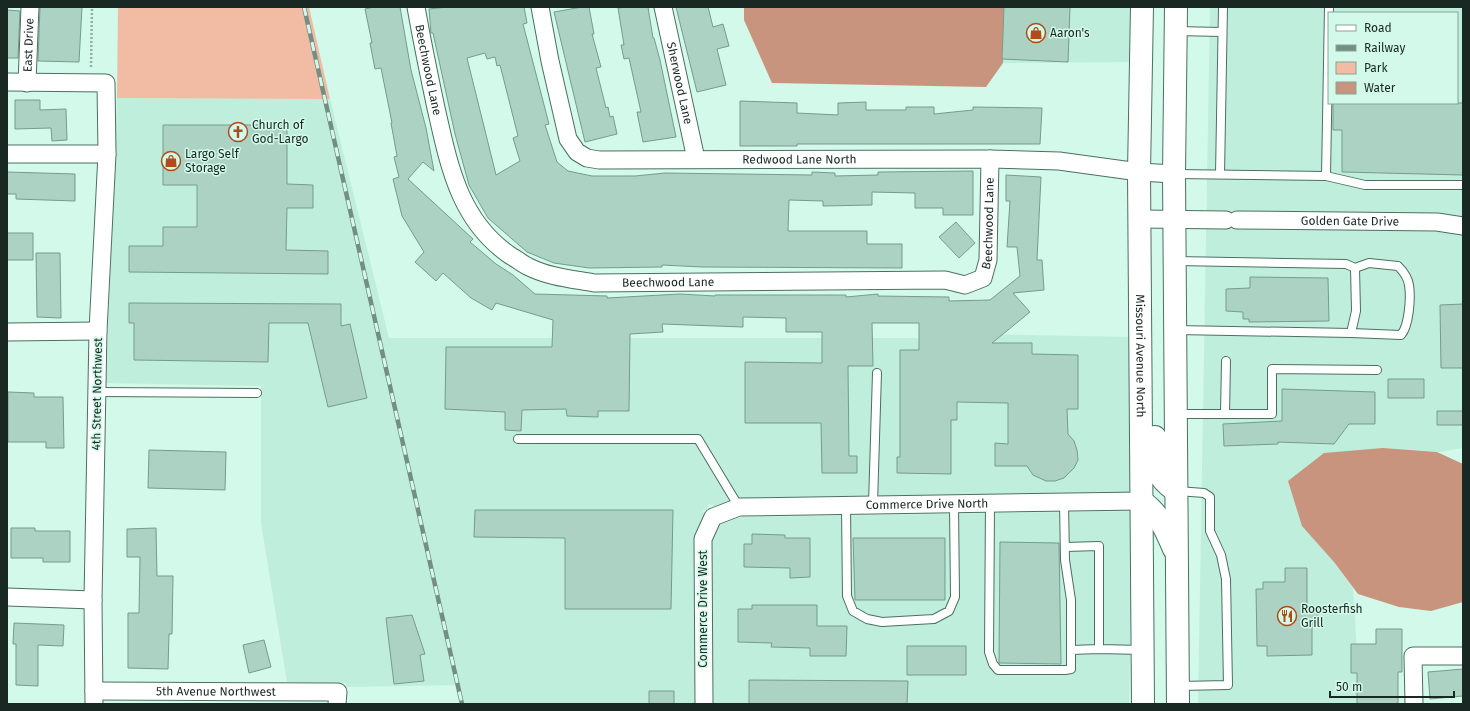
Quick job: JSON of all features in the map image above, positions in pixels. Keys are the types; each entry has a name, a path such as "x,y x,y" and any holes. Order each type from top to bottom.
{"main road":[{"name":"Missouri Avenue North","path":"1142,7 1140,219 1143,704"},
{"path":"1176,7 1174,174 1178,695"},
{"path":"1142,399 1155,427 1158,474 1164,482 1176,491"},
{"path":"1141,501 1152,509 1166,530 1177,556"}],"street":[{"name":"East Drive","path":"27,83 30,7"},
{"name":"Beechwood Lane","path":"416,7 423,47 450,168 464,203 479,227 500,248 528,267 558,277 594,283 945,280 965,285 983,278 988,260 990,159"},
{"name":"Redwood Lane North","path":"540,7 550,61 568,139 577,152 587,158 599,160 990,159 1059,161 1140,172 1174,174"},
{"name":"Sherwood Lane","path":"664,7 696,159"},
{"path":"7,82 99,83"},
{"name":"4th Street Northwest","path":"94,698 93,600 98,331 107,154 99,83"},
{"path":"7,154 107,154"},
{"name":"Golden Gate Drive","path":"1140,219 1437,222 1463,226"},
{"path":"7,332 98,331"},
{"name":"Commerce Drive North","path":"713,517 740,508 873,504 1141,501"},
{"name":"Commerce Drive West","path":"704,704 703,539 713,517"},
{"path":"7,597 93,600"},
{"path":"1414,704 1413,656 1463,656"},
{"name":"5th Avenue Northwest","path":"94,698 337,698"}],"lane":[{"path":"1220,174 1222,7"},
{"path":"1175,31 1222,32"},
{"path":"1326,176 1328,63"},
{"path":"1174,174 1326,176 1365,185 1463,185"},
{"path":"1175,261 1346,264 1355,268 1369,263 1398,266 1404,272 1409,285 1406,330 1401,335 1175,330"},
{"path":"1351,333 1356,312 1355,268"},
{"path":"1225,414 1226,361"},
{"path":"1176,414 1272,414 1272,369 1377,370"},
{"path":"873,504 877,373"},
{"path":"97,392 257,393"},
{"path":"518,439 698,439 740,508"},
{"path":"1176,491 1204,493 1210,497 1210,531 1221,555 1226,578 1228,685 1178,695"},
{"path":"990,503 989,652 993,664 998,670 1065,670 1071,669 1071,600 1065,547 1064,502"},
{"path":"846,506 847,596 853,611 867,619 882,622 934,619 949,611 955,597 954,504"},
{"path":"1065,547 1099,546 1099,649"},
{"path":"1071,650 1143,650"}],"path":[{"path":"92,7 91,62 99,83"}],"shaded area":[{"path":"1004,7 1134,7 1133,62 1003,63"},
{"path":"1210,7 1463,7 1463,448 1439,452 1383,448 1334,562 1353,588 1360,704 1198,704"},
{"path":"117,98 330,99 389,338 976,338 976,334 1132,337 1133,492 739,498 714,506 709,504 707,509 703,511 704,516 695,539 695,704 462,704 457,685 346,687 346,683 287,682 261,523 261,386 106,383"},
{"path":"1133,511 1129,704 712,704 712,542 719,525 741,517"}],"green space":[{"path":"118,7 309,7 330,99 117,98"}],"water":[{"path":"744,7 1004,7 1003,63 986,87 772,83 744,20"},
{"path":"1383,448 1437,452 1463,464 1463,602 1431,611 1399,607 1358,594 1334,562 1302,526 1288,481 1324,453"}],"building":[{"path":"40,7 82,7 79,62 38,61"},
{"path":"374,7 400,7 411,70 426,128 434,171 423,162 408,179 473,239 470,242 535,294 607,296 607,298 680,294 715,296 846,295 846,297 878,294 878,296 949,297 949,301 990,300 1020,276 1017,247 1007,247 1010,201 1006,201 1006,175 1041,177 1037,260 1042,260 1044,290 1013,293 1030,312 992,343 1032,343 1032,354 1078,355 1078,409 1067,409 1068,434 1074,441 1077,450 1078,460 1074,468 1064,478 1055,481 1046,481 1033,475 1027,466 995,466 995,443 1008,444 1008,403 957,402 957,420 951,420 951,474 897,473 897,457 900,457 900,350 919,350 919,323 872,323 873,366 848,366 849,456 857,456 857,473 822,473 821,423 745,423 745,362 822,363 822,332 786,332 786,318 743,317 743,327 662,324 663,332 630,334 629,411 598,411 598,417 567,416 566,409 522,410 521,431 505,430 505,412 445,409 446,347 552,347 553,320 496,303 492,310 471,298 443,273 436,281 415,262 424,252 402,216 393,179 399,177 394,157 397,156 392,123 381,68 375,69 370,43 372,43 365,9"},
{"path":"448,7 524,7 527,23 523,24 549,124 545,125 557,162 568,171 592,176 635,176 665,173 812,175 812,172 835,173 835,176 878,175 878,172 973,171 973,215 943,215 943,208 915,208 915,193 872,192 872,205 823,206 823,201 789,200 788,231 867,231 867,244 902,244 902,268 702,267 662,265 662,267 589,268 554,263 527,252 488,218 469,185 455,134 433,33 431,33 429,9","holes":["485,53 487,59 495,57 497,66 500,65 518,136 513,138 520,161 496,175 467,58"]},
{"path":"589,7 594,34 592,34 601,67 596,68 606,108 608,107 610,117 613,116 617,134 585,142 554,12"},
{"path":"648,7 653,38 660,60 676,137 643,142 637,112 641,112 629,58 624,59 621,45 624,45 618,8"},
{"path":"676,7 708,7 713,27 723,24 729,46 717,49 726,85 697,92"},
{"name":"Aaron's","path":"1004,7 1070,7 1068,62 1002,59"},
{"path":"7,10 20,11 18,58 7,58"},
{"path":"15,100 40,100 40,110 66,109 67,140 52,141 51,128 15,129"},
{"path":"740,101 797,103 797,113 838,115 838,103 866,102 866,110 906,110 906,107 934,107 934,114 973,110 973,107 1042,108 1040,144 797,144 797,146 740,146"},
{"path":"1463,103 1463,175 1342,172 1342,130 1333,130 1333,104"},
{"path":"163,125 287,125 287,184 313,185 313,208 287,208 286,250 328,251 328,274 129,272 129,246 163,246 163,227 197,227 197,185 163,185"},
{"path":"7,172 75,174 75,201 16,199 16,194 7,194"},
{"path":"956,222 975,243 959,258 939,237"},
{"path":"7,233 33,233 33,260 7,260"},
{"path":"36,253 60,253 61,318 37,317"},
{"path":"1250,277 1328,278 1329,321 1249,322 1249,319 1243,319 1243,312 1226,311 1226,289 1250,288"},
{"path":"129,303 341,304 341,326 350,324 367,398 328,407 308,323 269,323 268,362 134,360 134,323 129,323"},
{"path":"1463,304 1463,368 1441,368 1440,305"},
{"path":"1388,379 1424,379 1424,398 1388,398"},
{"path":"1282,389 1375,392 1375,424 1349,424 1334,444 1278,442 1278,444 1224,446 1223,424 1282,421"},
{"path":"8,392 34,393 34,397 63,397 64,448 46,448 46,442 8,442"},
{"path":"1437,411 1463,411 1463,425 1437,425"},
{"path":"149,450 226,452 225,490 148,488"},
{"path":"475,510 673,510 671,609 565,609 565,538 474,537"},
{"path":"11,528 35,528 35,531 70,531 70,562 43,562 43,558 11,558"},
{"path":"156,528 157,576 173,576 172,634 169,634 168,669 128,668 128,613 139,613 140,557 127,557 127,529"},
{"path":"752,534 785,535 785,538 810,538 810,577 790,578 790,568 744,567 744,544 752,544"},
{"path":"853,538 945,538 945,600 855,600"},
{"path":"1000,542 1059,543 1061,664 999,663"},
{"name":"Roosterfish Grill","path":"1285,568 1307,568 1307,607 1318,607 1318,623 1312,623 1312,655 1267,656 1267,646 1257,646 1256,589 1263,589 1263,582 1285,582"},
{"path":"752,605 817,605 817,626 847,626 846,656 810,656 810,648 771,647 772,643 738,642 738,609 752,609"},
{"path":"412,615 425,654 420,655 424,681 394,684 386,618"},
{"path":"14,623 64,625 63,646 38,645 38,686 16,685 16,644 13,644"},
{"path":"1376,629 1402,629 1402,672 1398,672 1398,704 1357,704 1357,673 1351,673 1351,644 1376,644"},
{"path":"264,640 271,667 249,673 243,645"},
{"path":"907,646 966,646 966,675 907,675"},
{"path":"1463,669 1463,696 1430,699 1428,672"},
{"path":"749,680 908,681 907,704 749,704"},
{"path":"649,691 674,691 674,704 649,704"}],"railway":[{"path":"304,7 462,704"}],"place":[{"name":"Aaron's","path":"1036,33"},
{"name":"Church of God-Largo","path":"238,132"},
{"name":"Largo Self Storage","path":"171,161"},
{"name":"Roosterfish Grill","path":"1287,616"}]}
